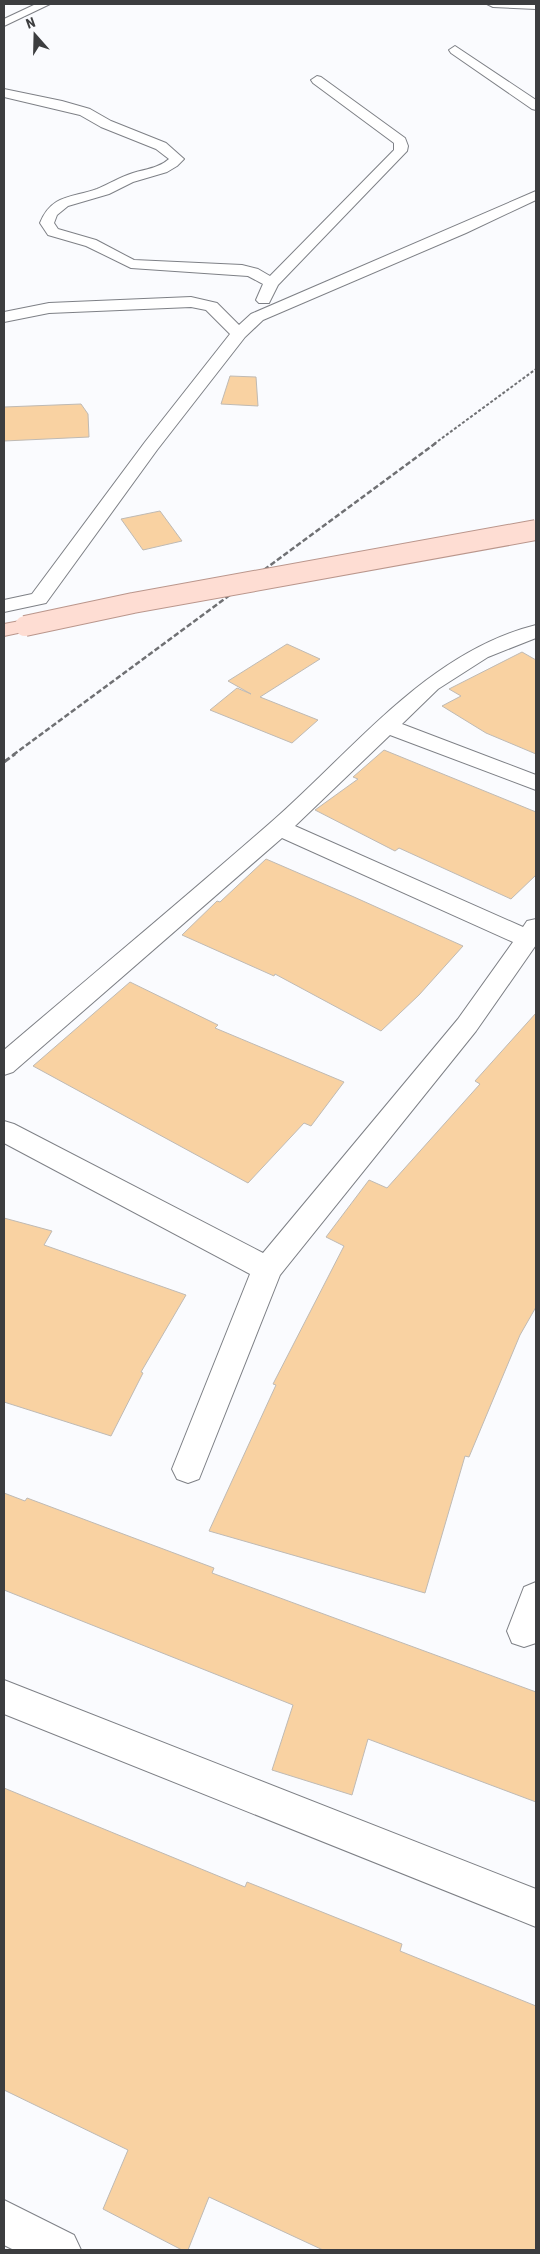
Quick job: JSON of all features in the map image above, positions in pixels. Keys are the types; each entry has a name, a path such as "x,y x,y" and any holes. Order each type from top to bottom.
{"main road":[{"path":"4,630 142,602 536,530"}],"street":[{"path":"4,23 44,4"},
{"path":"493,4 536,6"},
{"path":"455,50 536,106"},
{"path":"257,317 271,283 400,150 400,141 317,80"},
{"path":"4,93 62,105 85,112 106,124 161,146 177,159 168,168 132,178 103,191 67,200 49,215 47,223 53,232 91,243 132,264 242,270 253,272 271,283"},
{"path":"4,606 39,599 151,446 239,334 257,317 461,230 536,194"},
{"path":"4,317 49,308 191,302 212,306 239,334"},
{"path":"4,1065 279,828 431,685 481,653 536,631"},
{"path":"386,726 536,782"},
{"path":"188,1469 267,1269 467,1025 531,932 279,828"},
{"path":"4,1131 267,1269"},
{"path":"524,1631 536,1598"},
{"path":"4,1697 536,1908"},
{"path":"4,2222 60,2250"}],"building":[{"path":"230,376 256,377 258,406 221,404"},
{"path":"81,404 88,414 89,437 4,441 4,407"},
{"path":"160,511 182,541 143,550 121,519"},
{"path":"287,644 320,659 260,697 318,720 292,743 210,710 237,688 251,694 228,681"},
{"path":"522,652 536,660 536,754 486,733 442,706 461,696 449,689"},
{"path":"384,750 536,812 536,875 511,899 399,848 395,851 315,810 358,779 353,777"},
{"path":"266,859 463,946 419,995 381,1031 275,974 274,976 182,935 217,901 220,902"},
{"path":"130,982 218,1025 215,1028 344,1082 311,1126 304,1123 248,1183 33,1066"},
{"path":"536,1013 536,1307 520,1335 469,1457 465,1456 425,1593 209,1531 276,1385 273,1384 344,1246 326,1237 369,1180 387,1188 480,1084 475,1081"},
{"path":"4,1218 52,1231 44,1245 186,1295 141,1372 143,1373 111,1436 4,1402"},
{"path":"4,1493 25,1501 27,1498 214,1568 212,1573 536,1692 536,1802 368,1739 352,1795 272,1770 293,1705 4,1590"},
{"path":"4,1788 245,1887 247,1882 402,1944 400,1951 536,2006 536,2250 323,2250 209,2197 188,2250 182,2250 103,2209 128,2150 4,2090"}],"railway":[{"path":"434,444 536,369"},
{"path":"13,755 436,443"},
{"path":"4,762 15,754"}]}
